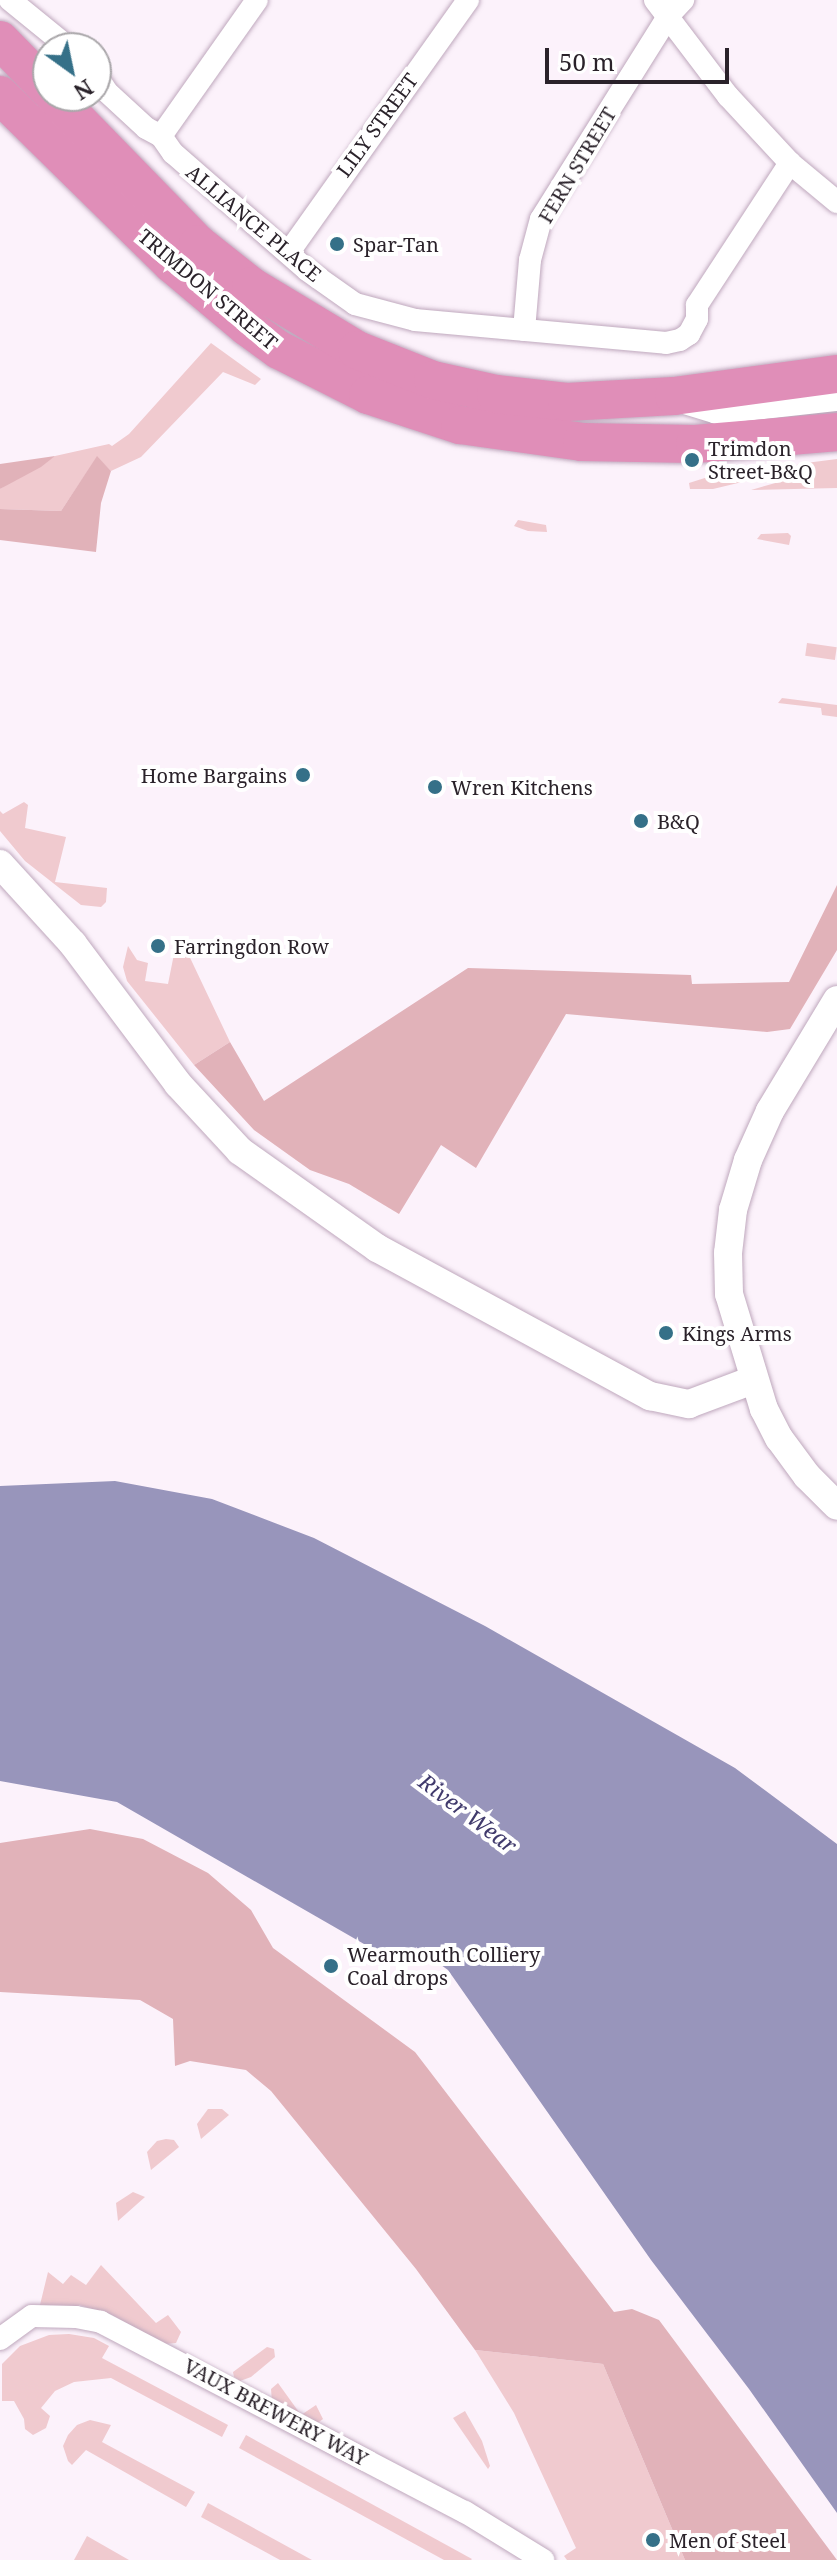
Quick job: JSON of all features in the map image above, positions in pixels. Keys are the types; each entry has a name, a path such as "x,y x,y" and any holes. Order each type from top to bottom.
{"highway":[{"path":"23,19 32,44"},
{"name":"TRIMDON STREET","path":"0,95 172,264 247,327 292,357 368,395 460,425 582,442 695,444 837,432"},
{"name":"TRIMDON STREET","path":"70,112 198,244 261,293 357,350 433,380 496,394 567,402 674,396 837,374"}],"street":[{"path":"10,0 23,19 44,32"},
{"path":"161,136 257,0"},
{"name":"LILY STREET","path":"289,252 468,0"},
{"path":"669,5 728,96 790,163 837,202"},
{"name":"FERN STREET","path":"524,330 530,260 541,219 669,5"},
{"name":"ALLIANCE PLACE","path":"112,97 146,128 161,136 173,153 269,240 355,304 386,315 524,330 666,343 680,340 689,334 697,319 697,305 790,163"},
{"path":"674,396 717,410 837,397"},
{"path":"0,864 73,944 178,1084 240,1151 377,1248 650,1396 689,1404 753,1380"},
{"path":"837,1000 770,1111 748,1160 733,1210 728,1253 729,1294 753,1380 779,1438 807,1476 837,1506"},
{"name":"VAUX BREWERY WAY","path":"0,2339 32,2316 76,2317 101,2322 465,2512 543,2560"}],"shaded area":[{"path":"211,343 261,379 255,385 223,372 141,457 111,471 97,457 61,511 0,509 0,489 55,456 109,444 112,446 129,434"},
{"path":"55,456 41,467 0,489 0,464"},
{"path":"97,456 111,471 101,503 96,552 0,540 0,509 61,511"},
{"path":"837,459 837,488 751,490 786,480 798,464"},
{"path":"784,466 784,472 713,489 690,489 689,483 733,469"},
{"path":"518,520 546,525 547,532 528,531 514,526"},
{"path":"788,533 791,536 789,545 757,539 761,534"},
{"path":"807,643 837,647 835,660 805,656"},
{"path":"782,698 837,705 837,717 822,715 821,708 778,703"},
{"path":"24,802 28,805 25,828 66,837 55,882 107,888 106,902 101,907 81,905 25,861 0,831 0,811 3,814"},
{"path":"837,885 837,950 790,1029 767,1032 566,1014 476,1168 441,1145 399,1214 349,1184 310,1170 254,1130 194,1065 230,1042 264,1101 468,968 691,975 692,984 789,982"},
{"path":"176,944 184,945 230,1042 194,1065 127,981 123,967 128,946 137,960 148,963 145,981 168,984"},
{"path":"90,1829 143,1839 208,1873 251,1910 273,1948 415,2052 614,2312 632,2309 659,2320 837,2560 685,2560 603,2364 475,2350 416,2269 271,2091 246,2070 190,2061 175,2066 173,2019 140,2000 0,1992 0,1843"},
{"path":"208,2109 222,2109 229,2115 201,2139 197,2124"},
{"path":"174,2140 179,2147 151,2170 147,2152 157,2141"},
{"path":"133,2192 145,2197 118,2221 116,2203"},
{"path":"101,2265 156,2323 168,2315 181,2332 176,2343 164,2344 112,2315 79,2305 77,2311 39,2309 48,2272 63,2284 71,2275 86,2285"},
{"path":"49,2335 94,2338 109,2346 102,2358 228,2425 222,2437 111,2378 74,2382 55,2391 41,2408 50,2416 46,2428 33,2435 25,2429 24,2419 14,2401 2,2401 2,2364 20,2346"},
{"path":"267,2347 274,2349 275,2357 251,2377 240,2381 234,2377 233,2372"},
{"path":"475,2350 603,2364 685,2560 567,2560 564,2556 576,2548 514,2413"},
{"path":"278,2383 301,2415 316,2405 323,2419 315,2425 272,2402 271,2389"},
{"path":"465,2411 482,2441 490,2466 488,2469 453,2418"},
{"path":"90,2420 111,2425 102,2442 195,2492 186,2507 86,2450 72,2465 63,2446 77,2425"},
{"path":"246,2435 472,2559 444,2560 239,2448"},
{"path":"208,2503 312,2560 280,2560 201,2517"},
{"path":"87,2536 129,2560 74,2560"}],"water":[{"name":"River Wear","path":"115,1481 212,1499 314,1538 485,1626 735,1768 837,1844 837,2513 749,2389 651,2260 448,1970 416,1947 404,1967 117,1802 0,1781 0,1486"}],"place":[{"name":"Spar-Tan","path":"337,244"},
{"name":"Trimdon Street-B&Q","path":"692,460"},
{"name":"Home Bargains","path":"303,775"},
{"name":"Wren Kitchens","path":"435,787"},
{"name":"B&Q","path":"641,821"},
{"name":"Farringdon Row","path":"158,946"},
{"name":"Kings Arms","path":"666,1333"},
{"name":"Wearmouth Colliery Coal drops","path":"331,1966"},
{"name":"Men of Steel","path":"653,2540"}]}
